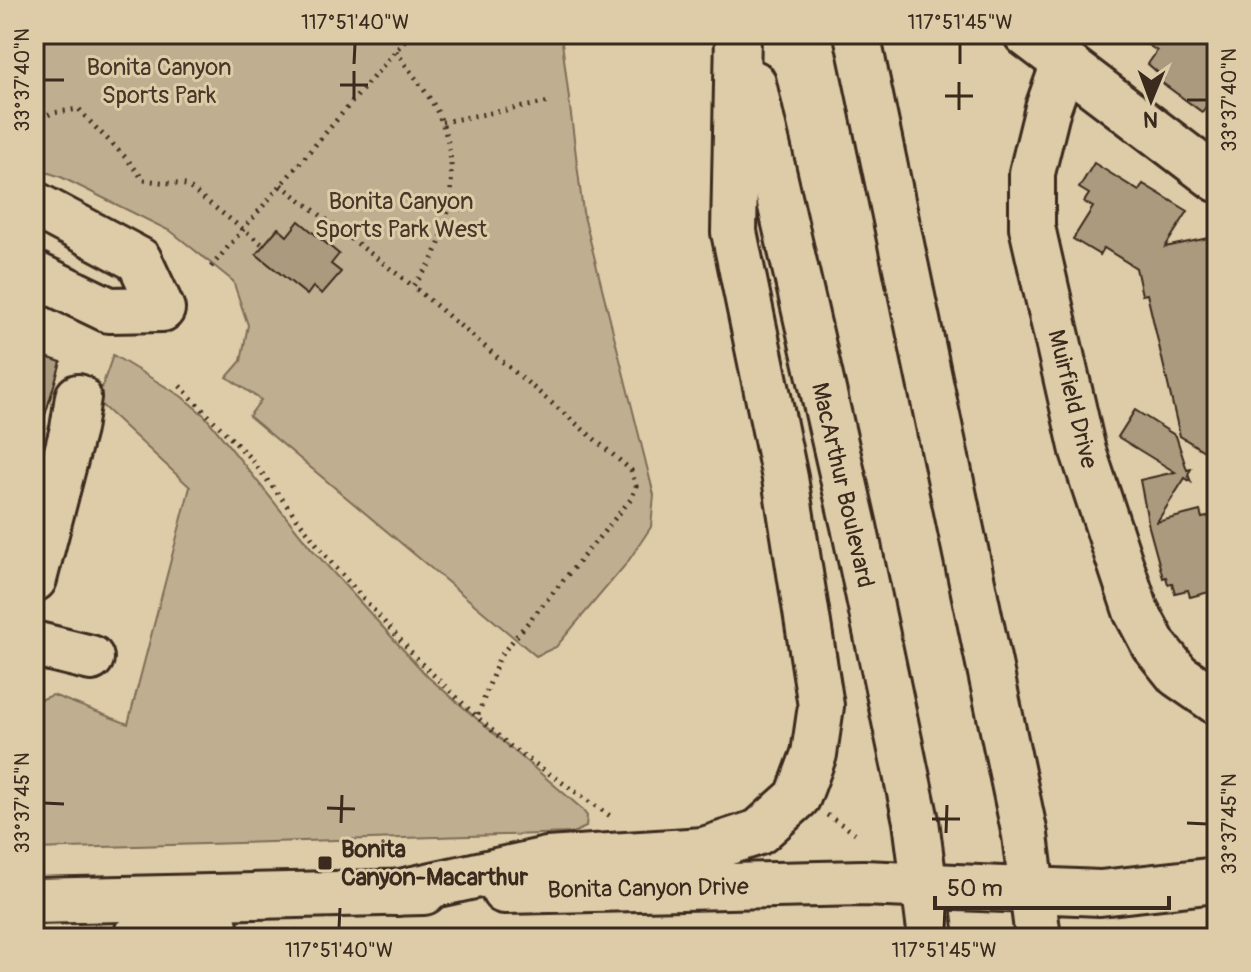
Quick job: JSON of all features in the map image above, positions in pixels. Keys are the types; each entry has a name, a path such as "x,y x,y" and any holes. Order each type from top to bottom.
{"main road":[{"name":"MacArthur Boulevard","path":"740,34 854,526 916,821 931,938"},
{"path":"135,938 157,928 325,923 382,893 547,860 704,850 759,832 798,797 814,754 821,706 785,478 734,232 740,34"},
{"path":"857,34 1025,835 1038,938"},
{"path":"1038,42 1217,179"},
{"name":"Muirfield Drive","path":"1038,42 1048,108 1032,173 1032,227 1083,451 1136,611 1154,645 1178,675 1217,702"},
{"path":"34,204 139,260 162,309 109,310 34,274"},
{"path":"34,579 73,429 78,397"},
{"path":"34,644 91,658"},
{"name":"Bonita Canyon Drive","path":"34,901 863,883 1100,893 1217,880"}],"path":[{"path":"211,267 410,34"},
{"path":"396,51 432,101 442,122 450,156 452,194 433,259 413,286"},
{"path":"442,122 550,102"},
{"path":"34,122 52,113 79,109 127,156 143,180 186,185 262,244"},
{"path":"281,185 413,286 631,470 636,486 632,498 500,656 477,717"},
{"path":"180,386 251,459 329,560 421,663 511,747 615,819 616,829"},
{"path":"822,812 855,833"}],"green space":[{"name":"Bonita Canyon Sports Park West","path":"34,34 561,34 583,212 654,495 651,527 627,563 556,647 536,656 249,416 261,400 227,377 241,361 248,325 233,281 172,232 61,177 34,168"},
{"path":"113,355 181,396 205,416 311,548 428,677 581,808 587,816 586,827 573,833 34,849 34,702 53,695 128,724 190,487 97,401"}],"building":[{"path":"1132,34 1217,34 1217,92 1202,112 1161,82 1164,78 1148,64 1157,51"},
{"path":"1094,163 1139,191 1143,184 1188,211 1165,247 1213,237 1217,256 1217,459 1180,436 1147,294 1142,295 1136,268 1104,248 1100,255 1073,239 1093,207 1084,202 1089,194 1079,188"},
{"path":"299,221 339,254 331,264 341,272 322,294 313,287 307,295 256,254 278,228 287,236"},
{"path":"34,353 61,362 40,432 34,431"},
{"path":"1135,410 1176,436 1187,470 1191,469 1188,474 1191,482 1185,478 1157,522 1200,511 1202,518 1217,515 1217,590 1190,597 1188,590 1175,593 1172,583 1168,584 1166,577 1163,578 1140,480 1175,472 1118,437"}],"place":[{"name":"Bonita Canyon-Macarthur","path":"325,863"}],"park label":[{"name":"Bonita Canyon Sports Park","path":"159,81"}]}
